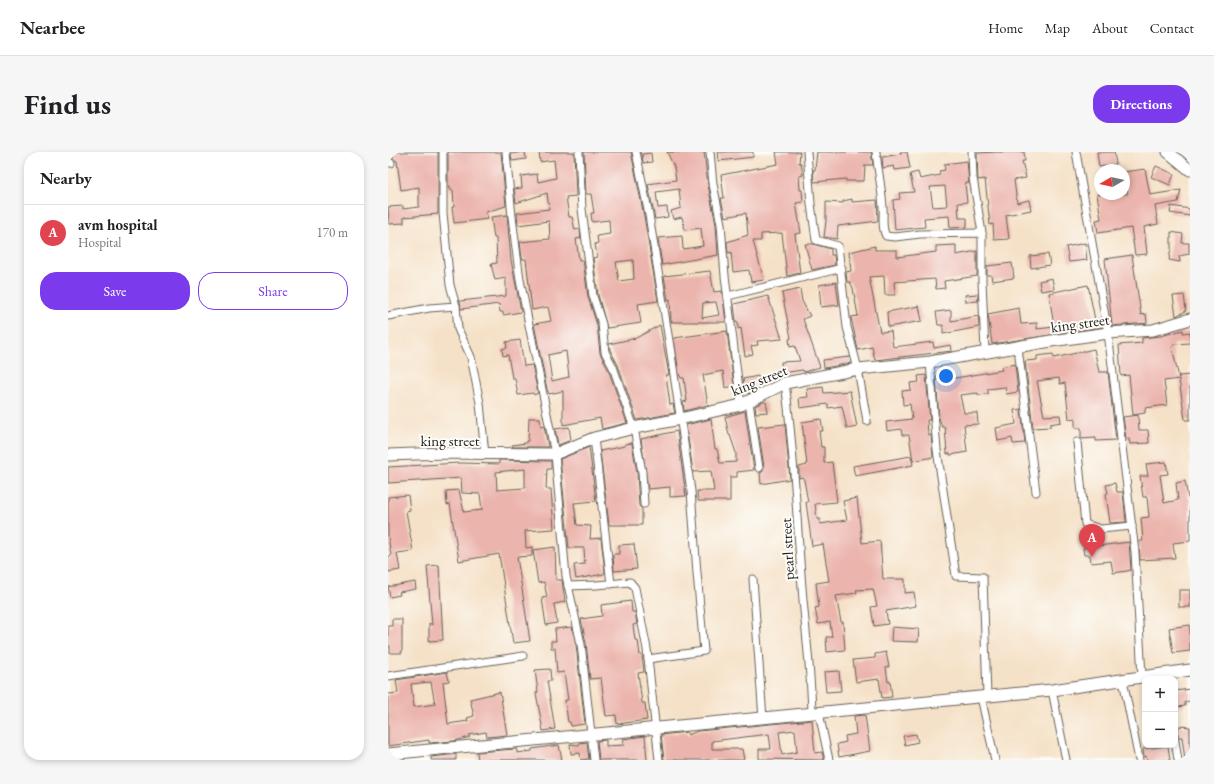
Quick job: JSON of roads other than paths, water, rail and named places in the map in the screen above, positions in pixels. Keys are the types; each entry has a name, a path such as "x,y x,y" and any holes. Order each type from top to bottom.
{"street":[{"path":"443,152 443,213 450,285 456,306 458,329 471,357 480,403 485,455"},
{"path":"506,152 520,280 555,454 561,533 568,586 581,644 594,760"},
{"path":"579,152 582,209 594,296 602,324 605,352 613,368 634,428 642,472 644,504"},
{"path":"636,152 649,215 691,491 696,573 704,651 648,659"},
{"path":"710,152 713,184 721,224 728,296 745,404 759,468"},
{"path":"807,152 811,204 816,240 838,246 842,268 848,327 858,369 867,422"},
{"path":"876,152 878,179 883,208 883,229 886,236 896,237 920,234 982,233"},
{"path":"972,152 973,178 982,233 985,352"},
{"path":"388,754 1052,690 1142,677 1132,526 1108,333 1076,152"},
{"path":"1168,152 1190,169"},
{"path":"728,296 842,268"},
{"path":"388,316 429,308 456,306"},
{"name":"king street","path":"388,455 444,453 485,455 555,454 594,438 634,428 680,420 745,404 785,383 858,369 930,362 1108,333 1153,330 1190,320"},
{"path":"1018,348 1036,492"},
{"path":"930,362 937,450 956,576 984,578 984,696 995,760"},
{"name":"pearl street","path":"785,383 795,468 801,574 815,713 829,760"},
{"path":"594,438 610,584"},
{"path":"1078,442 1085,524 1101,529 1132,526"},
{"path":"753,579 763,719"},
{"path":"568,586 630,582 635,588 648,659 659,760"},
{"path":"388,676 523,656"},
{"path":"1167,676 1190,670"},
{"path":"1123,680 1139,760"},
{"path":"1052,690 1066,760"},
{"path":"1176,748 1178,760"}],"place":[{"name":"avm hospital","path":"1092,557"}]}
